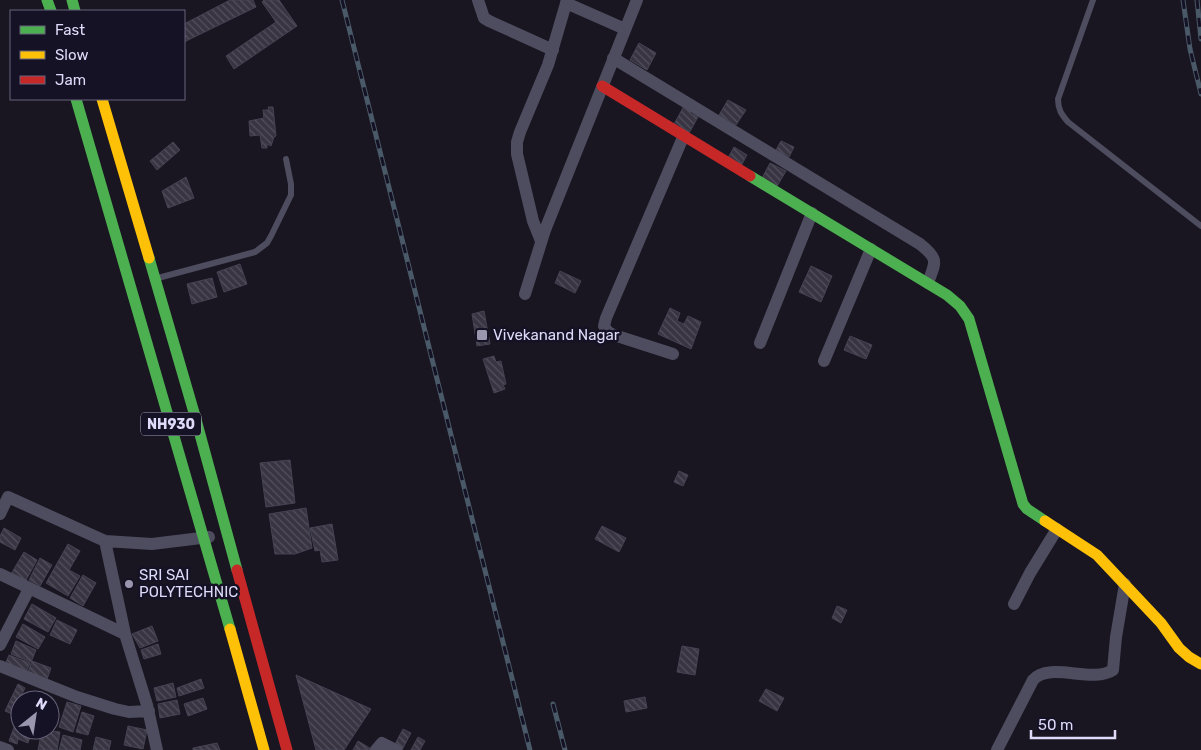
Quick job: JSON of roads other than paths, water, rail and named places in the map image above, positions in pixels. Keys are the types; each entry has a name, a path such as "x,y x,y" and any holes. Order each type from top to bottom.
{"main road":[{"path":"602,86 928,283 960,306 969,319 1020,498 1027,509 1097,555 1161,623 1179,648 1201,664"},
{"name":"NH930","path":"77,100 205,538 264,750"},
{"name":"NH930","path":"102,100 195,416 288,750"}],"street":[{"path":"478,0 484,18 553,50"},
{"path":"525,294 541,241 637,0"},
{"path":"541,241 533,221 517,154 517,142 548,65 566,1 625,29"},
{"path":"613,58 920,244 933,255 935,261 928,283"},
{"path":"673,354 614,335 608,332 604,326 684,136"},
{"path":"760,343 812,213"},
{"path":"824,361 871,249"},
{"path":"0,514 4,496 105,541 152,544 205,538 226,531"},
{"path":"1014,604 1030,573 1057,529"},
{"path":"105,541 125,634 149,711 157,750"},
{"path":"0,574 125,634"},
{"path":"997,750 1033,680 1037,676 1048,673 1101,674 1113,670 1116,637 1125,584"},
{"path":"0,645 29,589"},
{"path":"0,666 116,709 130,712 149,711"},
{"path":"376,750 382,744 396,750"},
{"path":"0,747 8,750"}],"lane":[{"path":"1093,0 1058,99 1061,114 1068,122 1201,226"},
{"path":"154,279 255,252 267,243 291,195 291,184 286,159"}],"railway":[{"path":"342,0 530,750"},
{"path":"1183,0 1190,49 1201,94"},
{"path":"1197,0 1201,39"},
{"path":"553,704 565,750"}],"place":[{"name":"Vivekanand Nagar","path":"482,335"},
{"name":"SRI SAI POLYTECHNIC","path":"129,584"}]}
